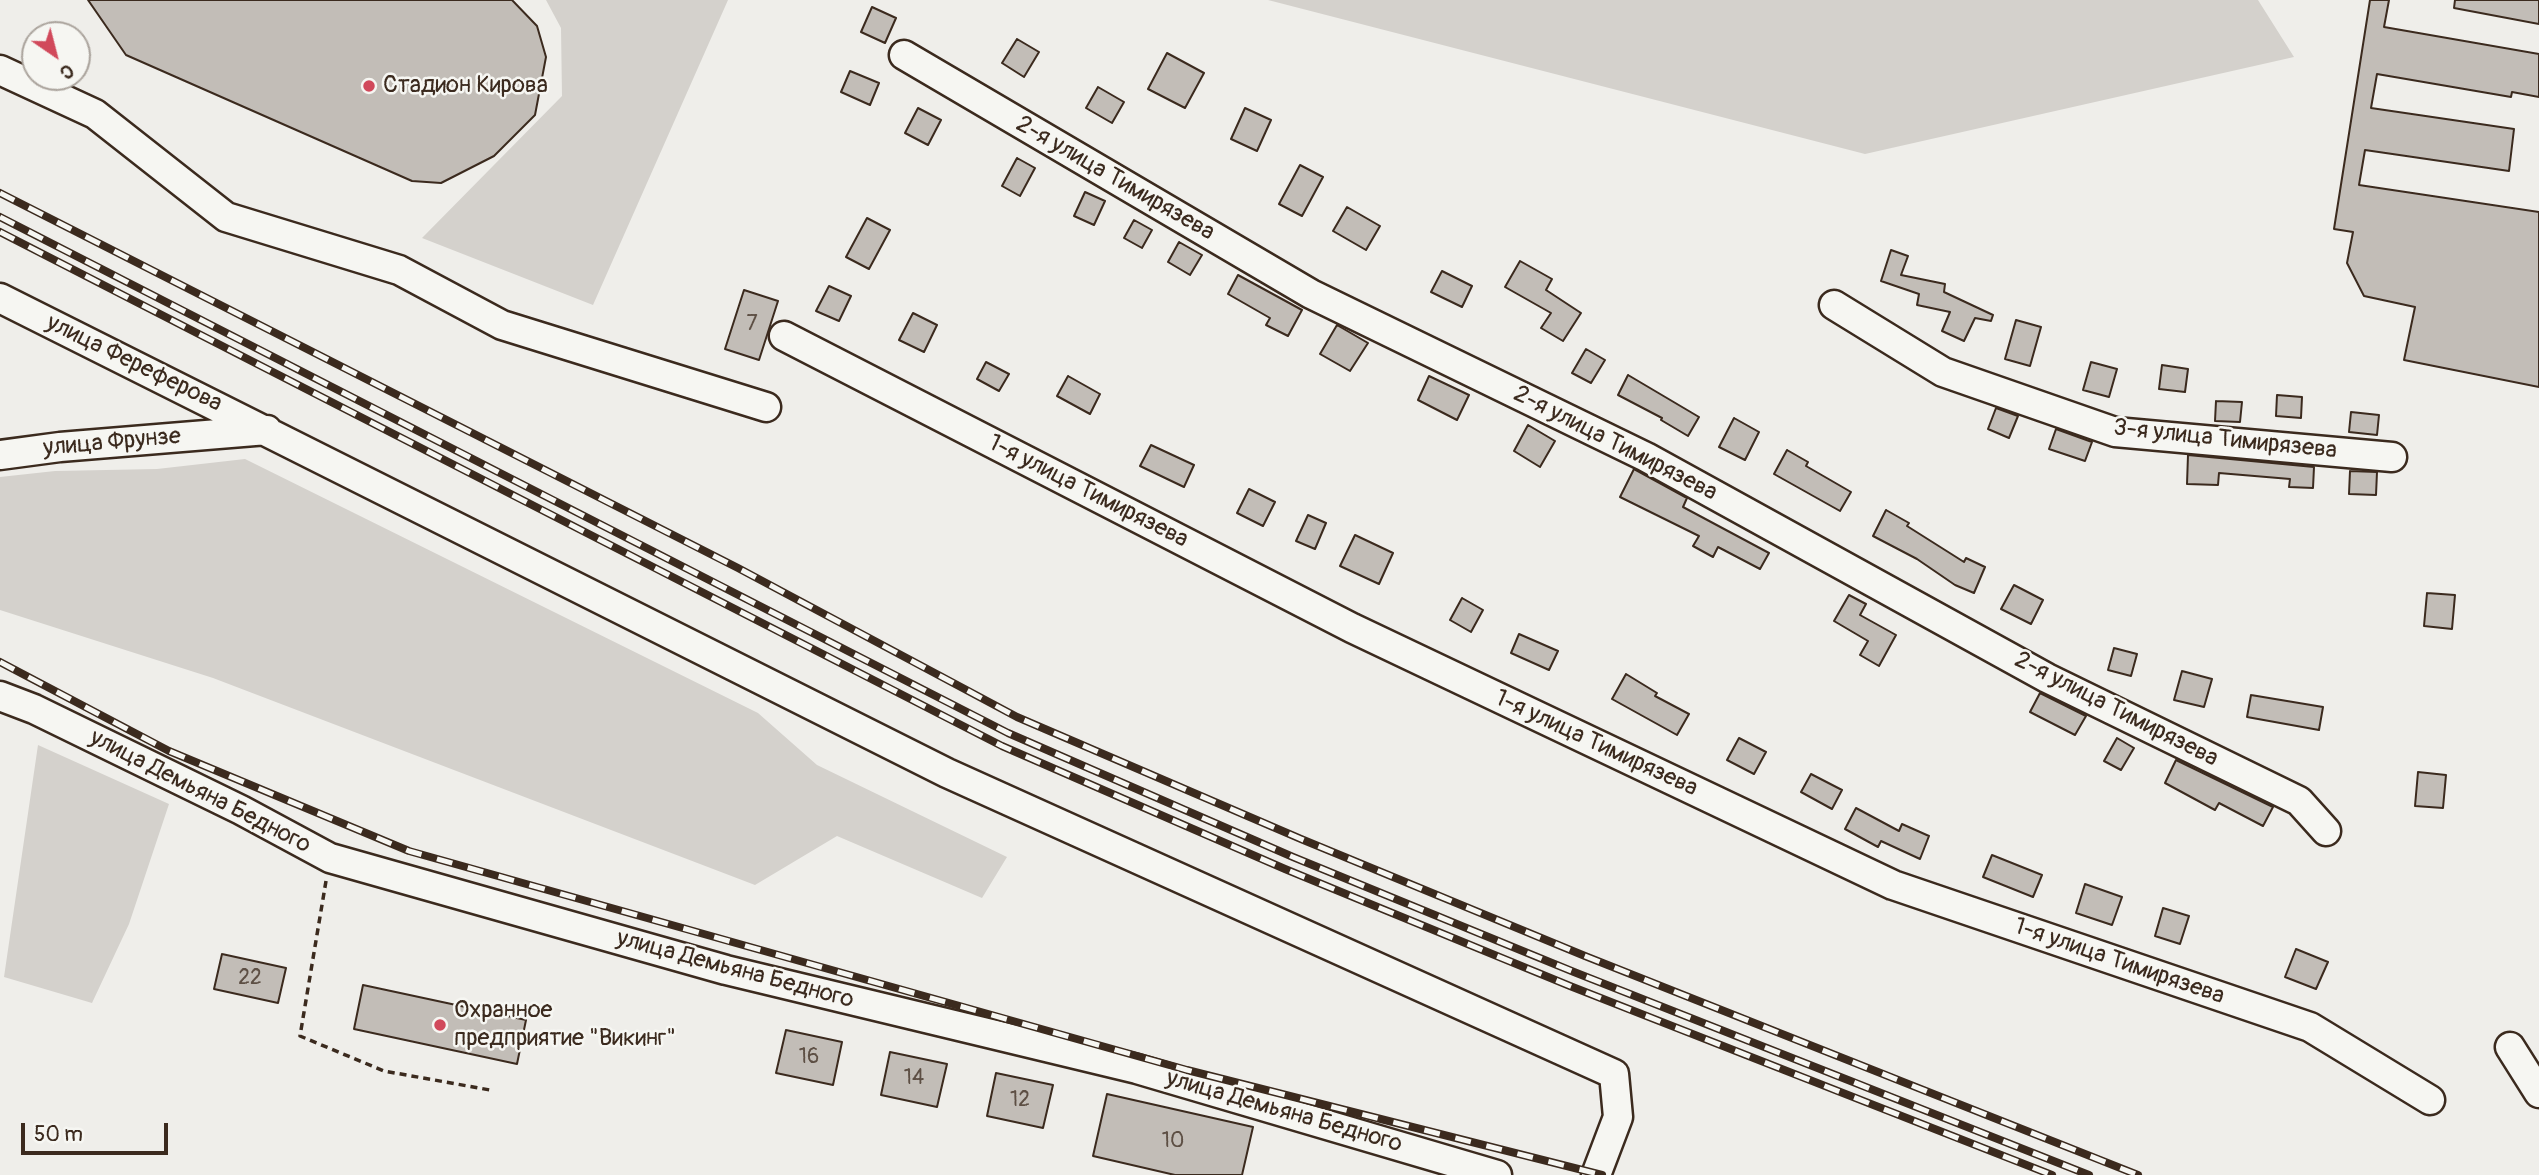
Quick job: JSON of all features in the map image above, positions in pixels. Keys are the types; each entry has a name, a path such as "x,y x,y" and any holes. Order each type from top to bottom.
{"street":[{"name":"2-я улица Тимирязева","path":"904,55 1311,294 1646,457 2047,678 2299,801 2326,831"},
{"path":"0,70 95,114 226,217 399,270 502,325 766,407"},
{"name":"улица Фереферова","path":"0,298 947,773 1614,1074 1618,1117 1596,1175"},
{"name":"3-я улица Тимирязева","path":"1834,305 1942,372 2115,432 2392,457"},
{"name":"1-я улица Тимирязева","path":"784,336 1352,628 1892,885 2311,1027 2430,1100"},
{"name":"улица Фрунзе","path":"0,455 60,447 267,430"},
{"name":"улица Демьяна Бедного","path":"0,696 34,709 241,810 330,858 726,970 1136,1069 1497,1175"},
{"path":"0,718 34,709"},
{"path":"2510,1047 2539,1093"}],"path":[{"path":"330,858 300,1037 384,1070 490,1090"}],"shaded area":[{"path":"546,0 728,0 593,305 422,238 562,96 561,28"},
{"path":"1268,0 2258,0 2294,57 1865,154"},
{"path":"245,459 758,713 817,765 1007,857 982,898 837,836 755,885 213,678 0,610 0,477 55,471 157,469"},
{"path":"38,745 169,804 129,924 92,1003 4,977"}],"building":[{"name":"Стадион Кирова","path":"88,0 512,0 537,26 546,57 535,115 494,156 441,183 412,181 126,55"},
{"path":"2370,0 2389,0 2384,27 2539,54 2539,97 2512,92 2511,97 2377,74 2371,108 2514,129 2509,171 2365,150 2359,185 2539,212 2539,387 2404,360 2415,307 2364,296 2347,263 2353,232 2334,229"},
{"path":"2455,0 2539,0 2539,24 2454,8"},
{"path":"872,7 896,18 885,43 861,32"},
{"path":"1017,39 1039,52 1024,77 1002,63"},
{"path":"1167,53 1204,73 1185,108 1148,89"},
{"path":"850,71 879,83 870,105 841,92"},
{"path":"1098,87 1124,102 1112,123 1086,108"},
{"path":"918,108 941,120 928,145 905,133"},
{"path":"1245,108 1271,120 1257,151 1231,139"},
{"path":"1017,158 1035,168 1020,196 1002,186"},
{"path":"1300,165 1323,177 1302,216 1279,204"},
{"path":"1085,192 1105,201 1094,225 1074,216"},
{"path":"1347,207 1380,226 1366,250 1333,231"},
{"path":"867,218 890,230 869,269 846,257"},
{"path":"1134,220 1152,230 1142,248 1124,238"},
{"path":"1179,242 1202,255 1190,275 1168,262"},
{"path":"1891,250 1908,256 1901,275 1945,284 1944,292 1993,315 1991,321 1975,318 1964,341 1942,331 1950,312 1917,305 1919,294 1881,281"},
{"path":"1520,261 1552,279 1546,290 1581,313 1563,341 1541,328 1551,313 1505,287"},
{"path":"1442,271 1472,286 1462,307 1431,292"},
{"path":"1238,275 1302,310 1288,336 1266,325 1270,318 1228,294"},
{"path":"829,286 851,296 839,321 816,311"},
{"path":"744,290 778,301 759,360 725,349"},
{"path":"913,313 937,325 924,352 899,340"},
{"path":"2016,320 2041,327 2030,366 2005,359"},
{"path":"1337,325 1368,343 1350,371 1320,354"},
{"path":"1586,349 1605,360 1591,383 1572,373"},
{"path":"986,362 1009,374 999,391 977,379"},
{"path":"2091,362 2117,369 2109,397 2083,390"},
{"path":"2162,365 2188,369 2185,392 2159,389"},
{"path":"1628,375 1699,417 1688,436 1661,420 1662,418 1618,395"},
{"path":"1068,376 1100,394 1090,414 1057,396"},
{"path":"1429,376 1469,395 1457,420 1418,400"},
{"path":"2277,395 2302,397 2301,418 2276,416"},
{"path":"2216,401 2242,402 2240,422 2215,421"},
{"path":"1996,408 2018,416 2009,438 1988,429"},
{"path":"2351,412 2379,415 2377,435 2349,432"},
{"path":"1734,418 1759,432 1745,460 1719,447"},
{"path":"1528,425 1555,441 1540,467 1514,451"},
{"path":"2056,429 2092,442 2085,461 2049,449"},
{"path":"1151,445 1194,465 1184,487 1140,466"},
{"path":"1787,450 1808,462 1806,466 1851,492 1840,511 1774,474"},
{"path":"2188,455 2314,467 2313,488 2289,487 2290,479 2219,473 2218,485 2187,484"},
{"path":"1634,469 1687,498 1683,507 1769,553 1760,569 1718,547 1713,557 1693,546 1699,536 1620,497"},
{"path":"2350,471 2377,472 2376,495 2349,494"},
{"path":"1249,489 1275,502 1263,526 1237,513"},
{"path":"1886,510 1964,562 1966,558 1985,567 1974,593 1955,585 1917,559 1873,536"},
{"path":"1308,515 1326,523 1315,549 1296,541"},
{"path":"1355,535 1393,553 1379,584 1340,566"},
{"path":"2014,585 2043,600 2031,624 2001,609"},
{"path":"2427,593 2455,595 2452,629 2424,626"},
{"path":"1849,595 1866,604 1860,615 1896,635 1879,666 1860,655 1868,641 1834,621"},
{"path":"1462,598 1483,610 1471,632 1450,620"},
{"path":"1519,634 1558,651 1549,670 1511,653"},
{"path":"2114,648 2137,654 2131,676 2108,670"},
{"path":"2182,671 2212,679 2204,707 2174,700"},
{"path":"1626,674 1657,693 1655,696 1689,714 1677,735 1612,699"},
{"path":"2040,693 2086,716 2075,735 2030,712"},
{"path":"2251,695 2323,707 2319,730 2247,717"},
{"path":"1739,738 1766,752 1754,774 1727,760"},
{"path":"2117,738 2134,748 2121,770 2104,761"},
{"path":"2176,760 2273,807 2263,826 2219,803 2215,810 2165,783"},
{"path":"2418,772 2446,775 2443,808 2415,806"},
{"path":"1811,774 1842,790 1832,809 1801,792"},
{"path":"1856,808 1899,831 1902,824 1929,836 1920,859 1881,841 1878,847 1845,829"},
{"path":"1992,855 2042,875 2033,897 1983,877"},
{"path":"2085,884 2122,897 2112,925 2076,913"},
{"path":"2163,908 2189,916 2180,944 2155,936"},
{"path":"2296,949 2328,962 2316,989 2285,977"},
{"path":"222,954 286,968 278,1003 214,989"},
{"name":"Охранное предприятие \"Викинг\"","path":"363,985 526,1020 517,1064 354,1029"},
{"path":"786,1030 842,1042 833,1085 776,1073"},
{"path":"890,1052 947,1064 937,1107 881,1095"},
{"path":"996,1073 1053,1085 1043,1128 987,1116"},
{"path":"1107,1094 1253,1127 1242,1175 1175,1175 1093,1156"}],"railway":[{"path":"0,193 738,568 1017,717 1301,839 1585,956 2138,1175"},
{"path":"0,217 1008,733 1293,857 1574,972 2089,1175"},
{"path":"0,232 1002,746 1285,869 1570,986 2052,1175"},
{"path":"0,662 169,751 409,851 1187,1070 1602,1175"}],"place":[{"name":"Стадион Кирова","path":"369,86"},
{"name":"Охранное предприятие \"Викинг\"","path":"440,1025"}]}
